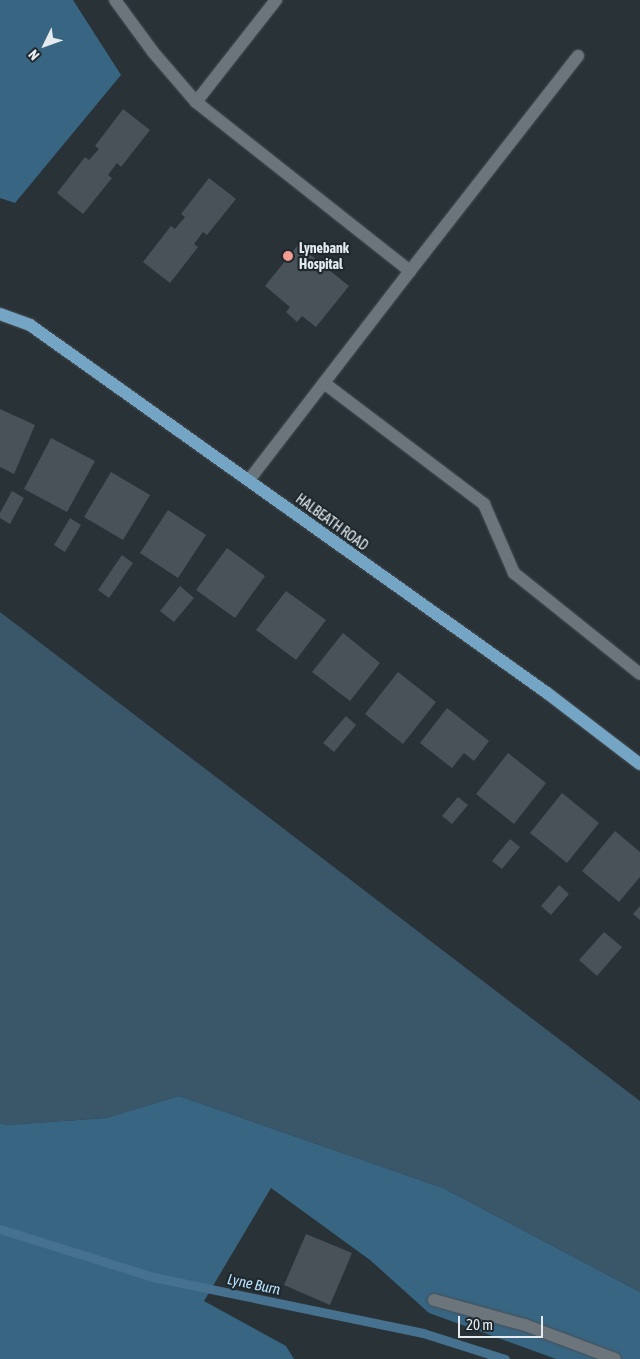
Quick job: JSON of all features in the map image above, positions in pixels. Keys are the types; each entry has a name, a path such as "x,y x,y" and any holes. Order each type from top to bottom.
{"main road":[{"name":"HALBEATH ROAD","path":"0,314 30,325 547,693 640,764"}],"lane":[{"path":"115,0 153,52 196,102 410,271"},
{"path":"196,102 276,0"},
{"path":"249,480 578,56"},
{"path":"324,383 484,504 514,573 640,674"},
{"path":"434,1300 525,1324 615,1359"}],"shaded area":[{"path":"0,0 73,0 121,75 15,203 0,198"},
{"path":"0,612 640,1101 640,1292 443,1188 179,1096 106,1118 6,1125 0,1123"},
{"path":"179,1096 443,1188 640,1292 640,1359 556,1359 429,1313 370,1260 271,1188 204,1301 286,1346 294,1359 0,1359 0,1123 6,1125 106,1118"}],"building":[{"path":"123,109 150,130 121,167 117,163 108,175 112,178 83,214 57,193 85,157 89,160 99,149 95,146"},
{"path":"209,178 236,199 207,235 203,232 194,244 198,247 170,283 143,262 171,226 175,229 185,217 181,214"},
{"path":"298,245 349,286 316,327 302,316 297,322 286,312 290,307 265,286"},
{"path":"0,409 35,425 14,474 0,467"},
{"path":"51,438 95,461 67,512 24,489"},
{"path":"111,472 150,495 123,540 84,517"},
{"path":"12,491 24,498 10,524 0,518 0,513"},
{"path":"168,510 206,535 178,578 140,553"},
{"path":"70,518 81,525 65,552 54,545"},
{"path":"227,548 265,576 235,618 196,590"},
{"path":"122,555 133,563 109,598 98,590"},
{"path":"180,586 194,598 174,622 160,611"},
{"path":"286,591 326,620 296,660 256,630"},
{"path":"343,633 380,663 350,701 312,672"},
{"path":"398,672 436,702 403,744 365,714"},
{"path":"447,708 489,741 474,761 464,753 452,768 420,743"},
{"path":"346,716 356,725 334,752 323,743"},
{"path":"508,753 546,783 514,824 476,794"},
{"path":"562,793 599,823 567,863 530,833"},
{"path":"458,797 468,805 452,824 442,816"},
{"path":"615,831 640,852 640,877 619,902 582,871"},
{"path":"510,839 520,847 502,869 492,861"},
{"path":"559,885 569,894 551,915 541,906"},
{"path":"640,906 640,920 633,914"},
{"path":"604,932 622,947 597,976 579,960"},
{"path":"306,1234 352,1253 330,1305 284,1285"}],"waterway":[{"name":"Lyne Burn","path":"0,1229 153,1277 423,1333 505,1359"}],"place":[{"name":"Lynebank Hospital","path":"288,256"}]}
